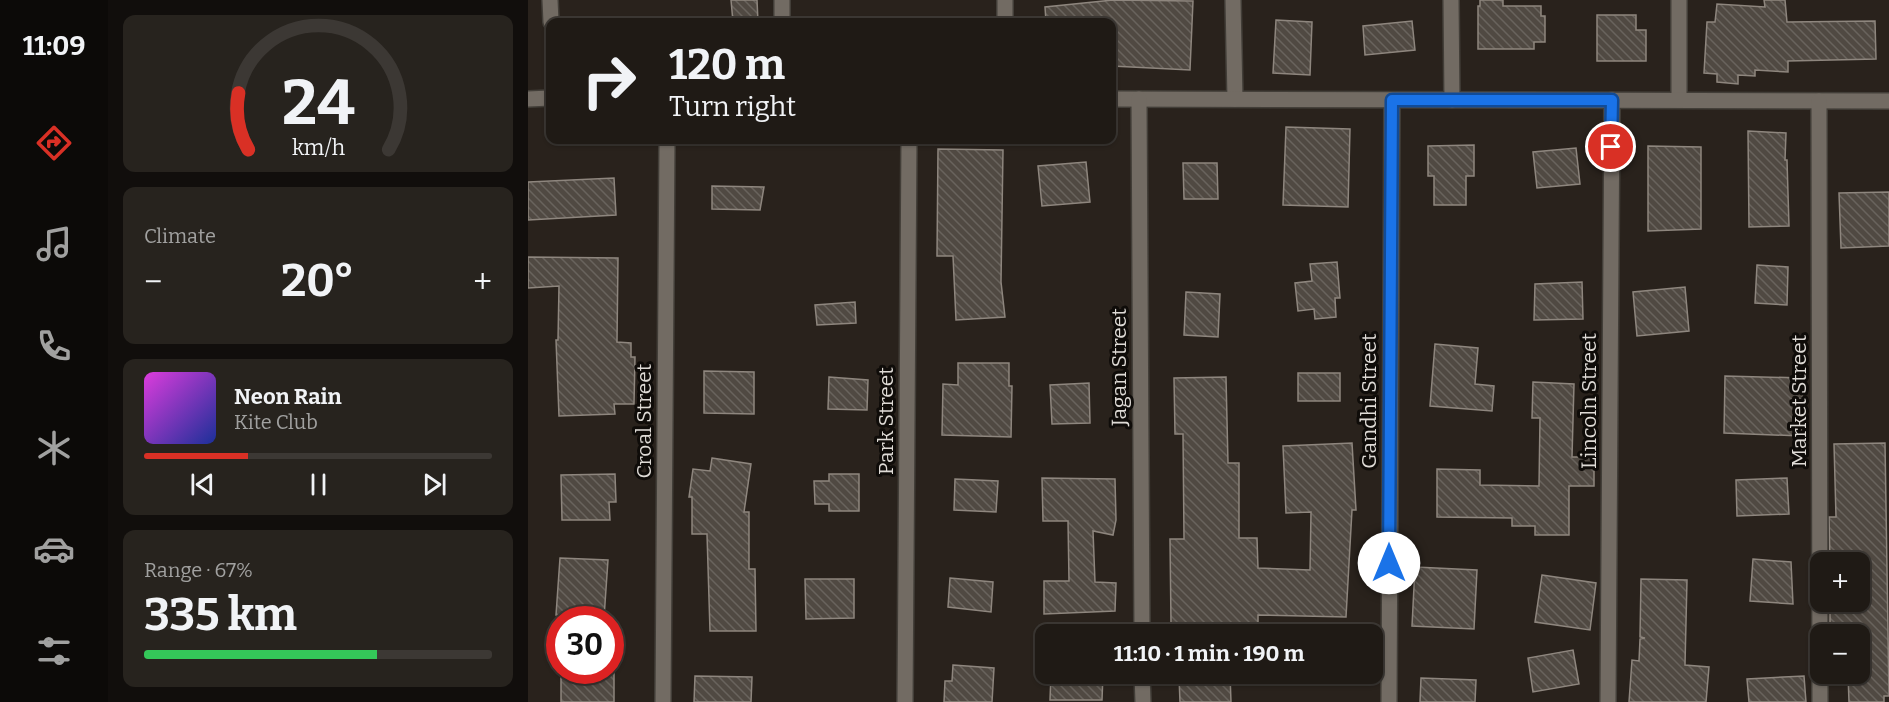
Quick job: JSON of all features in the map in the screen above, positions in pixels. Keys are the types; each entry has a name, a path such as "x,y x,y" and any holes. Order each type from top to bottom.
{"street":[{"path":"550,0 550,18"},
{"path":"782,0 782,18"},
{"path":"1005,0 1005,18"},
{"path":"1233,0 1235,99"},
{"path":"1451,0 1452,100"},
{"path":"1679,0 1679,100"},
{"path":"528,99 546,99"},
{"path":"1116,99 1889,101"},
{"name":"Jagan Street","path":"1139,99 1142,624"},
{"name":"Gandhi Street","path":"1389,702 1392,100"},
{"name":"Lincoln Street","path":"1608,702 1612,100"},
{"name":"Market Street","path":"1819,101 1820,702"},
{"name":"Croal Street","path":"663,702 667,144"},
{"name":"Park Street","path":"905,702 909,144"},
{"path":"1142,684 1143,702"}],"building":[{"path":"731,0 757,0 758,18 733,18"},
{"path":"1113,0 1193,1 1190,70 1116,66 1116,18 1046,18 1045,7"},
{"path":"1480,0 1503,0 1503,6 1541,6 1541,16 1545,16 1545,42 1534,42 1534,49 1478,49"},
{"path":"1764,0 1785,0 1787,22 1875,21 1876,59 1788,61 1788,72 1755,70 1755,76 1738,75 1738,84 1717,82 1717,74 1704,73 1707,22 1715,22 1717,4 1765,7"},
{"path":"1597,15 1636,15 1636,30 1646,30 1646,61 1597,61"},
{"path":"1276,20 1312,22 1310,75 1273,73"},
{"path":"1412,21 1415,50 1365,55 1363,26"},
{"path":"1286,127 1350,129 1348,207 1283,205"},
{"path":"1748,131 1786,133 1785,160 1787,160 1789,226 1749,227"},
{"path":"1474,145 1474,176 1466,176 1466,205 1434,205 1434,176 1428,176 1428,146"},
{"path":"1648,146 1701,147 1701,229 1648,231"},
{"path":"1576,148 1580,184 1537,188 1533,152"},
{"path":"938,149 1003,150 1001,282 1005,317 956,320 953,256 937,256"},
{"path":"1086,162 1090,202 1042,206 1038,166"},
{"path":"1183,163 1217,163 1218,199 1184,199"},
{"path":"614,178 616,215 528,220 528,182"},
{"path":"712,186 764,187 760,210 712,209"},
{"path":"1889,192 1889,246 1841,248 1839,193"},
{"path":"528,257 618,258 617,342 631,343 631,357 635,357 634,404 614,404 615,414 559,416 556,340 558,340 559,286 528,288"},
{"path":"1337,262 1340,298 1335,298 1336,317 1315,319 1314,309 1298,311 1295,283 1312,281 1310,264"},
{"path":"1757,265 1788,267 1787,305 1755,303"},
{"path":"1582,282 1583,319 1534,320 1535,284"},
{"path":"1685,287 1689,331 1637,336 1633,292"},
{"path":"1186,292 1220,294 1218,337 1184,335"},
{"path":"855,302 856,323 817,325 815,305"},
{"path":"1435,344 1478,348 1475,384 1494,386 1492,411 1430,406"},
{"path":"958,363 1009,363 1009,386 1012,386 1011,437 942,435 943,384 958,385"},
{"path":"704,371 754,372 754,414 704,413"},
{"path":"1298,373 1340,373 1340,401 1298,401"},
{"path":"1725,376 1803,378 1801,436 1724,433"},
{"path":"829,377 868,380 867,410 828,409"},
{"path":"1226,377 1228,463 1239,463 1239,538 1257,538 1258,568 1310,570 1311,512 1286,513 1283,446 1352,443 1356,510 1352,510 1346,617 1258,615 1258,623 1171,624 1170,539 1184,539 1183,434 1175,434 1174,378"},
{"path":"1533,382 1574,384 1572,457 1594,457 1594,486 1569,486 1569,535 1535,535 1535,526 1512,526 1512,518 1437,517 1437,469 1480,470 1480,485 1539,486 1540,418 1532,418"},
{"path":"1089,383 1090,423 1052,424 1050,385"},
{"path":"1885,443 1889,696 1884,696 1884,702 1849,702 1848,684 1870,684 1870,624 1830,624 1830,612 1870,612 1870,552 1830,552 1829,517 1836,517 1834,444"},
{"path":"712,458 751,464 744,512 749,512 749,569 755,569 756,631 710,631 707,534 692,534 692,497 689,497 693,469 710,471"},
{"path":"615,474 616,502 609,502 610,520 562,520 561,475"},
{"path":"829,474 859,474 859,511 829,511 829,504 815,504 814,481 829,481"},
{"path":"1042,478 1115,479 1116,520 1113,535 1093,531 1095,582 1116,583 1115,611 1044,614 1044,581 1069,581 1068,521 1043,521"},
{"path":"1787,478 1789,514 1737,516 1736,480"},
{"path":"955,479 998,481 996,512 954,510"},
{"path":"560,558 608,560 605,606 557,606"},
{"path":"1753,559 1791,562 1793,604 1750,601"},
{"path":"1415,567 1477,570 1474,629 1412,626"},
{"path":"1542,575 1596,583 1590,630 1535,622"},
{"path":"950,578 993,582 991,612 948,607"},
{"path":"805,579 854,579 854,618 806,619"},
{"path":"1641,579 1687,580 1685,665 1709,667 1706,702 1629,702 1632,660 1639,661 1640,639 1645,638 1640,637"},
{"path":"1573,650 1579,684 1533,692 1528,658"},
{"path":"953,665 994,668 992,702 944,702 945,681 952,681"},
{"path":"695,676 752,677 751,702 694,702"},
{"path":"1804,676 1806,702 1749,702 1747,679"},
{"path":"1421,678 1476,680 1475,702 1420,702"},
{"path":"561,684 614,684 614,702 561,702"},
{"path":"1051,684 1103,684 1102,700 1050,700"},
{"path":"1179,684 1230,684 1231,702 1180,702"}],"route":[{"path":"1389,563 1392,100 1612,100 1611,147"}]}
